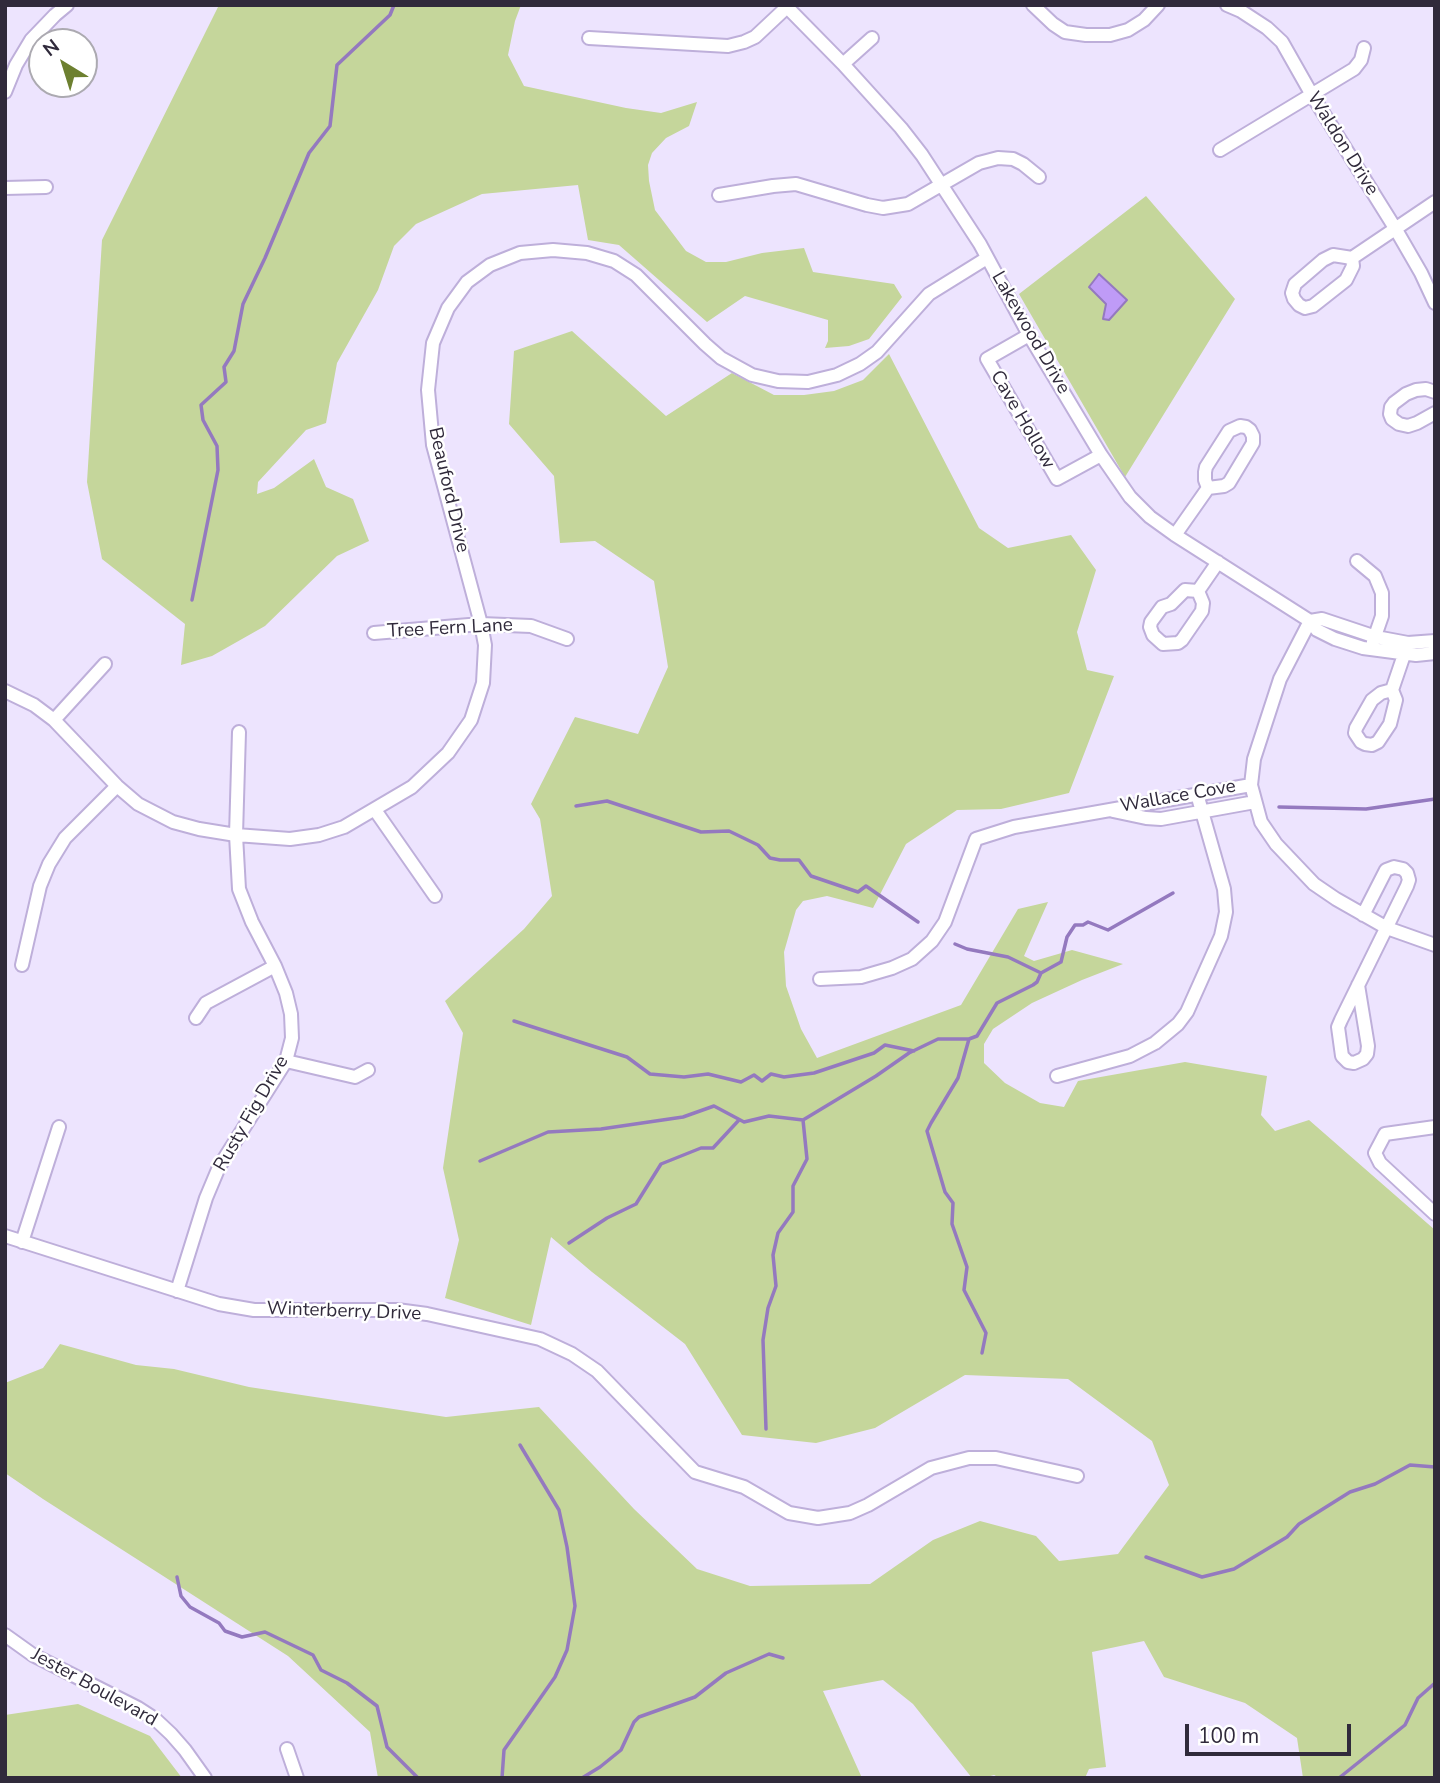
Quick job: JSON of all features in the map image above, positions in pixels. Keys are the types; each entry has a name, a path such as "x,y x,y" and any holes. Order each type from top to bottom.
{"street":[{"path":"5,92 16,65 31,40 67,5"},
{"path":"1033,5 1065,32 1086,35 1128,30 1144,20 1158,5"},
{"name":"Waldon Drive","path":"1227,5 1267,28 1282,42 1395,229 1435,303"},
{"path":"589,38 728,46 755,37 786,6"},
{"name":"Lakewood Drive","path":"786,6 843,64 922,155 980,244 1029,335 1101,455 1130,497 1150,517 1335,639 1406,648 1435,641"},
{"path":"843,64 872,37"},
{"path":"1220,150 1354,69 1361,60 1364,48"},
{"path":"719,194 796,184 883,208 908,204 979,163 998,158 1013,159 1039,177"},
{"path":"5,188 46,187"},
{"path":"1352,258 1353,267 1346,280 1313,306 1305,308 1294,299 1292,293 1295,284 1323,260 1333,255 1352,258 1435,202"},
{"name":"Beauford Drive","path":"5,691 34,705 54,720 117,786 138,804 173,822 236,835 290,839 319,835 344,827 412,787 448,753 471,720 483,683 485,645 433,445 428,390 433,343 448,308 467,282 490,265 520,253 553,250 587,253 614,261 636,275 721,358 751,375 778,381 808,382 837,375 860,364 877,352 929,294 987,258"},
{"name":"Cave Hollow","path":"1029,335 986,359 1057,479 1101,455"},
{"path":"1435,392 1426,389 1406,394 1394,402 1390,414 1399,424 1408,426 1435,413"},
{"path":"1175,535 1209,488 1229,483 1253,443 1253,436 1246,427 1240,426 1229,431 1206,467 1205,480 1209,488"},
{"path":"1357,561 1375,576 1382,593 1382,616 1373,643"},
{"path":"1198,591 1218,562"},
{"path":"1185,590 1198,591 1203,603 1202,611 1182,640 1168,644 1156,639 1150,627 1162,607 1171,604 1185,590"},
{"path":"1310,621 1280,679 1254,760 1251,785 1261,822 1276,844 1314,884 1387,928 1435,945"},
{"name":"Tree Fern Lane","path":"374,633 481,624 531,626 567,639"},
{"path":"1392,690 1406,648"},
{"name":"Lakewood Drive","path":"1406,648 1416,655 1435,653"},
{"path":"54,720 105,664"},
{"name":"Rusty Fig Drive","path":"177,1291 206,1198 219,1167 286,1061 292,1038 291,1014 286,993 239,889 236,835 239,732"},
{"name":"Wallace Cove","path":"820,979 862,977 912,959 932,941 945,922 976,839 1014,827 1251,785"},
{"path":"22,965 40,886 49,864 65,838 117,786"},
{"path":"1058,1076 1130,1056 1155,1043 1178,1024 1187,1012 1221,936 1226,912 1224,889 1197,794"},
{"name":"Wallace Cove","path":"1105,810 1161,819 1255,802"},
{"path":"375,810 435,896"},
{"path":"1358,985 1368,1046 1367,1055 1354,1063 1348,1062 1342,1056 1338,1027 1358,985 1387,928 1407,886 1409,880 1403,869 1394,867 1386,870 1363,915"},
{"path":"196,1018 206,1003 275,966"},
{"path":"286,1061 355,1077 368,1070"},
{"path":"22,1242 59,1127"},
{"path":"1435,1127 1385,1134 1375,1153 1380,1163 1435,1214"},
{"name":"Winterberry Drive","path":"5,1237 219,1304 254,1310 417,1312 540,1339 572,1354 597,1371 695,1472 744,1487 789,1513 818,1518 849,1513 868,1505 931,1468 969,1458 996,1458 1077,1476"},
{"name":"Jester Boulevard","path":"5,1635 33,1655 138,1708 155,1720 185,1750 205,1778"},
{"path":"287,1749 297,1778"}],"green space":[{"path":"219,5 521,5 508,55 524,86 661,113 697,102 689,126 666,138 652,153 648,165 655,210 686,251 706,262 726,262 762,253 804,248 813,272 894,284 902,297 869,339 849,346 825,348 828,341 828,320 745,296 707,322 619,245 588,240 578,185 482,194 416,224 394,246 378,290 337,363 326,423 306,430 258,482 257,494 274,488 314,459 326,487 353,499 369,541 337,556 265,626 212,656 181,665 185,624 102,559 87,482 102,240"},
{"path":"1146,196 1235,299 1125,477 1019,294"},
{"path":"572,331 666,416 732,373 774,395 804,395 834,391 863,380 889,354 979,528 1008,548 1071,535 1096,570 1077,632 1087,670 1114,676 1069,793 1001,809 957,810 906,844 873,908 827,896 803,901 796,910 784,952 786,986 801,1029 817,1058 961,1005 1018,909 1048,902 1024,956 1034,961 1072,950 1123,964 1032,1003 993,1029 984,1044 984,1063 1005,1083 1040,1103 1064,1107 1078,1081 1185,1062 1267,1076 1261,1115 1275,1131 1309,1120 1435,1230 1435,1778 1303,1778 1297,1738 1245,1703 1164,1677 1144,1641 1092,1652 1106,1767 1089,1769 1085,1778 1000,1778 994,1775 972,1778 913,1704 883,1680 823,1691 862,1778 378,1778 370,1732 288,1656 5,1473 5,1383 43,1368 60,1344 136,1365 174,1369 249,1387 446,1417 539,1407 634,1509 697,1569 750,1586 870,1584 933,1540 980,1521 1036,1536 1059,1561 1118,1554 1169,1485 1152,1441 1068,1379 965,1375 875,1428 816,1443 742,1435 685,1344 551,1237 531,1325 445,1298 459,1240 443,1168 463,1033 445,1001 524,929 552,896 540,819 531,804 575,717 638,734 668,667 654,581 595,541 560,543 554,476 509,424 514,351"},
{"path":"78,1704 150,1736 182,1778 5,1778 5,1715"}],"shaded area":[{"path":"1099,274 1127,300 1109,320 1103,319 1106,304 1089,287"}],"waterway":[{"path":"192,600 218,470 217,446 203,420 201,405 226,382 224,367 234,351 243,304 309,153 330,126 337,65 390,15 394,5"},
{"path":"1279,807 1366,809 1435,799"},
{"path":"576,806 607,801 701,832 729,831 758,845 770,858 799,860 811,876 858,892 866,886 918,922"},
{"path":"480,1161 548,1132 601,1129 683,1117 714,1106 744,1122 769,1116 803,1120 909,1053 938,1039 969,1039 977,1036 997,1003 1033,985 1041,973 1061,962 1067,937 1075,925 1088,922 1108,930 1173,893"},
{"path":"955,944 1008,957 1041,973"},
{"path":"514,1021 627,1057 650,1074 684,1077 708,1074 741,1082 754,1075 762,1081 771,1074 784,1077 814,1073 874,1053 885,1045 914,1051"},
{"path":"969,1039 958,1078 927,1131 945,1192 953,1203 952,1224 967,1267 964,1290 986,1333 982,1353"},
{"path":"569,1243 607,1218 636,1204 661,1164 701,1148 713,1148 739,1120"},
{"path":"766,1429 763,1340 768,1308 776,1286 773,1255 778,1233 793,1212 793,1186 807,1159 803,1120"},
{"path":"502,1778 504,1750 555,1677 567,1650 575,1606 559,1510 520,1445"},
{"path":"1146,1557 1202,1577 1234,1569 1287,1537 1299,1524 1350,1492 1375,1484 1410,1465 1435,1467"},
{"path":"177,1577 181,1596 190,1607 219,1623 225,1631 242,1637 265,1632 313,1655 321,1670 347,1683 377,1706 387,1747 418,1778"},
{"path":"582,1778 621,1750 639,1717 695,1697 726,1673 769,1654 783,1658"},
{"path":"1339,1778 1405,1725 1418,1698 1435,1683"}]}
